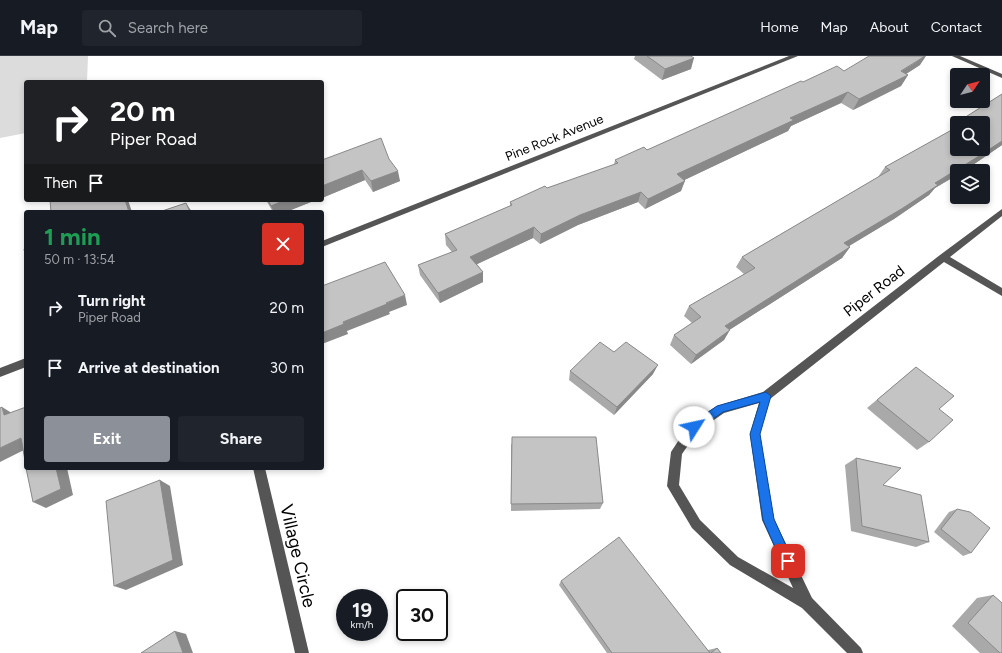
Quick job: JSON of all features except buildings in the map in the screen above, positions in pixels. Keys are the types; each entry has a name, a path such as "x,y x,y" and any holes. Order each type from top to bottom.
{"street":[{"name":"Pine Rock Avenue","path":"324,243 795,56"},
{"path":"955,56 1002,76"},
{"name":"Piper Road","path":"856,653 807,603 734,561 696,524 673,486 677,452 694,427 721,409 766,396 1002,212"},
{"path":"944,257 1002,292"},
{"path":"0,373 24,363"},
{"name":"Piper Road","path":"766,396 755,434 768,520 807,603"},
{"name":"Village Circle","path":"259,470 302,653"}],"shaded area":[{"path":"0,56 88,56 87,80 24,80 24,133 0,138"}],"route":[{"path":"694,427 721,409 766,396 755,434 768,520 788,561"}]}
